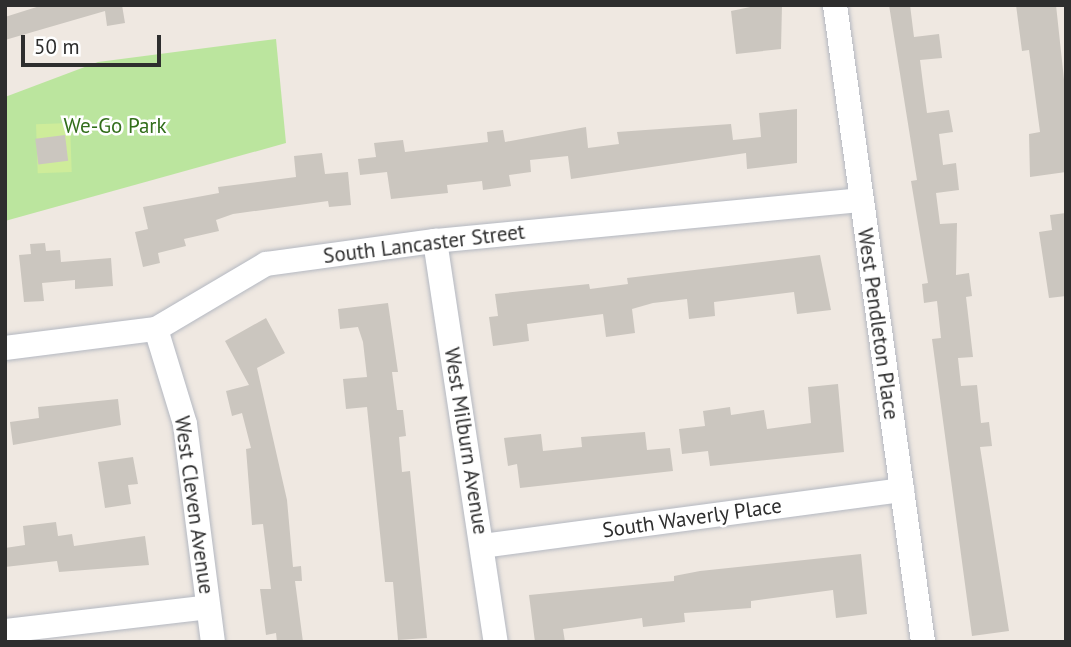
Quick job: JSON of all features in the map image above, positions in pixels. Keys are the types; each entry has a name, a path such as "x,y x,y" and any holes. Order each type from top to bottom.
{"street":[{"name":"West Pendleton Place","path":"835,5 923,642"},
{"name":"South Lancaster Street","path":"5,348 156,329 266,264 435,241 861,200"},
{"name":"West Milburn Avenue","path":"435,241 496,642"},
{"name":"West Cleven Avenue","path":"156,329 185,424 213,642"},
{"name":"South Waverly Place","path":"482,546 902,490"},
{"path":"5,631 208,607"}],"green space":[{"name":"We-Go Park","path":"276,39 286,143 5,221 5,97 98,62"},
{"path":"70,123 72,172 38,173 36,124"}],"building":[{"path":"43,5 122,5 125,23 107,26 105,11 5,40 5,17"},
{"path":"760,5 782,5 781,49 736,54 731,11"},
{"path":"889,5 910,5 914,37 939,34 942,58 920,60 927,113 949,110 953,132 939,134 943,165 956,163 959,190 936,193 940,224 957,223 956,275 969,273 972,296 966,297 973,357 958,358 961,386 977,385 981,423 989,422 992,446 980,447 1009,631 972,636 932,339 941,338 937,301 924,303 922,284 928,283 911,181 917,180"},
{"path":"1016,5 1056,5 1066,98 1066,172 1030,177 1029,134 1040,132 1029,50 1022,51"},
{"path":"797,109 797,163 747,169 746,153 571,179 568,156 530,160 531,172 509,175 511,186 483,190 482,181 447,185 448,193 391,199 387,172 360,175 358,159 376,157 374,143 403,140 405,152 488,142 487,132 503,130 505,142 586,127 588,148 619,144 617,132 731,124 733,140 761,137 759,113"},
{"path":"65,135 68,161 38,164 35,139"},
{"path":"322,153 325,174 348,172 351,205 329,207 328,201 233,214 216,220 219,231 184,239 186,246 158,253 160,263 143,267 135,232 148,229 143,207 219,193 218,187 296,177 294,156"},
{"path":"1066,213 1066,296 1049,298 1039,232 1052,230 1050,215"},
{"path":"45,243 46,251 60,250 61,262 111,258 113,286 75,289 75,280 42,283 44,301 24,302 19,255 31,254 30,244"},
{"path":"820,255 831,310 797,314 794,292 714,302 715,316 689,319 687,299 653,303 632,309 635,333 606,337 603,314 527,324 529,341 493,346 489,317 498,316 495,294 589,284 590,289 628,284 627,278"},
{"path":"388,303 398,372 392,372 397,410 403,410 406,436 399,437 402,472 410,471 427,638 398,640 393,582 385,582 367,407 346,409 343,379 367,377 363,342 358,327 340,329 338,309"},
{"path":"266,318 285,353 257,368 287,500 293,567 301,566 302,581 295,581 303,642 277,642 276,633 266,635 260,589 271,589 263,524 252,525 246,449 251,448 242,413 232,416 226,391 249,385 225,341"},
{"path":"838,384 844,452 710,466 708,451 682,454 679,429 705,426 703,411 730,407 731,415 764,410 767,429 811,423 808,387"},
{"path":"118,399 121,425 13,445 10,422 39,418 38,407"},
{"path":"645,432 647,450 670,448 673,471 520,488 517,464 508,466 504,438 541,434 543,451 582,447 581,437"},
{"path":"133,457 138,484 128,485 131,504 105,508 98,462"},
{"path":"56,522 58,536 72,534 74,546 145,536 149,565 59,572 57,561 5,567 5,548 25,545 23,526"},
{"path":"861,554 867,614 836,618 833,590 751,601 751,608 684,613 685,622 643,627 642,618 563,629 565,642 535,642 529,595 674,581 674,576 700,571"}]}
